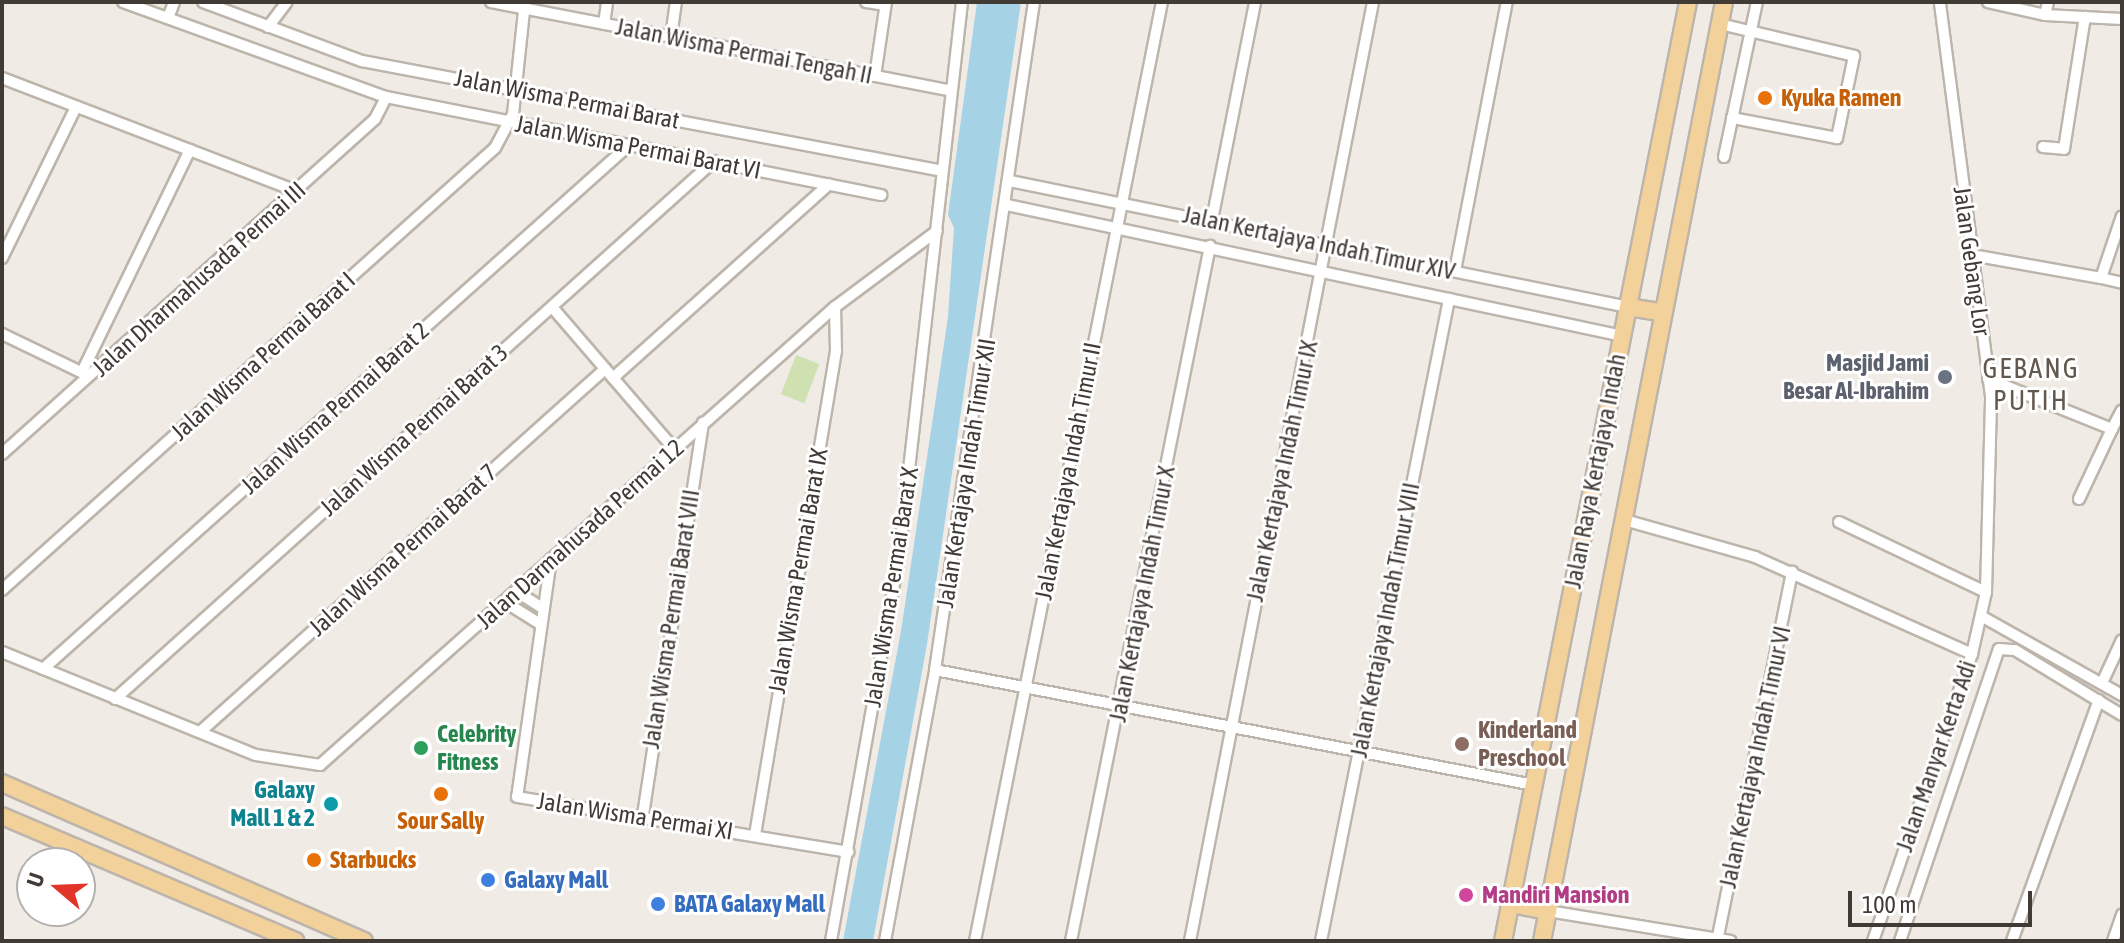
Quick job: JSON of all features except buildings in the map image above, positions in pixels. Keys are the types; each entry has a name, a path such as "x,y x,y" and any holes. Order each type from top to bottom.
{"main road":[{"name":"Jalan Raya Kertajaya Indah","path":"1503,941 1688,2"},
{"name":"Jalan Raya Kertajaya Indah","path":"1542,941 1628,521 1664,313 1724,2"},
{"path":"1628,307 1664,313"},
{"path":"2,783 364,941"},
{"path":"2,816 295,941"},
{"path":"151,879 164,862 154,848"},
{"path":"1511,904 1548,911"}],"street":[{"path":"123,2 386,97"},
{"path":"168,18 174,2"},
{"name":"Jalan Wisma Permai Barat","path":"203,2 362,61 938,170"},
{"path":"268,27 287,2"},
{"name":"Jalan Wisma Permai Tengah II","path":"491,2 525,5 604,24 950,90"},
{"path":"604,24 607,2"},
{"path":"671,37 676,2"},
{"path":"866,2 886,4 875,76"},
{"name":"Jalan Wisma Permai Barat X","path":"831,941 900,549 937,231 938,170 962,2"},
{"name":"Jalan Kertajaya Indah Timur XII","path":"885,941 935,670 1007,205 1034,2"},
{"name":"Jalan Kertajaya Indah Timur II","path":"975,941 1162,2"},
{"path":"1212,220 1255,2"},
{"name":"Jalan Kertajaya Indah Timur IX","path":"1190,941 1229,727 1324,268 1373,2"},
{"path":"1455,271 1507,2"},
{"path":"1724,157 1757,2"},
{"name":"Jalan Gebang Lor","path":"1940,2 1988,379 1986,592 1981,616"},
{"path":"1988,2 2045,15 2122,19"},
{"path":"2045,15 2048,2"},
{"path":"512,118 525,5"},
{"path":"2043,147 2064,149 2085,17"},
{"path":"1720,24 1850,51 1840,132 1832,139 1732,118"},
{"path":"2,78 297,191"},
{"name":"Jalan Wisma Permai Barat VI","path":"386,97 447,110 512,118 628,146 881,195"},
{"name":"Jalan Dharmahusada Permai III","path":"2,454 86,374 375,119 386,97"},
{"path":"2,258 76,107"},
{"name":"Jalan Wisma Permai Barat I","path":"2,590 495,148 512,118"},
{"name":"Jalan Wisma Permai Barat 2","path":"43,669 628,146"},
{"path":"2,334 86,374 190,150"},
{"name":"Jalan Wisma Permai Barat 3","path":"115,699 714,161"},
{"name":"Jalan Kertajaya Indah Timur XIV","path":"1010,181 1328,243 1628,307"},
{"name":"Jalan Wisma Permai Barat 7","path":"202,733 829,184"},
{"name":"Jalan Kertajaya Indah Timur XIV","path":"1007,205 1324,268 1449,299 1623,336"},
{"path":"2101,278 2122,216"},
{"name":"Jalan Darmahusada Permai 12","path":"2,652 284,763 320,765 835,307 937,231"},
{"name":"Jalan Kertajaya Indah Timur X","path":"1071,941 1210,246"},
{"path":"1972,255 2122,283"},
{"name":"Jalan Kertajaya Indah Timur VIII","path":"1321,941 1449,299"},
{"path":"552,307 674,449"},
{"name":"Jalan Wisma Permai Barat IX","path":"755,835 836,351 835,307"},
{"path":"1988,379 2112,429"},
{"path":"2079,499 2122,410"},
{"name":"Jalan Wisma Permai Barat VIII","path":"643,815 703,423"},
{"path":"1628,521 1792,572 1972,654"},
{"path":"1839,522 1986,592"},
{"name":"Jalan Wisma Permai XI","path":"551,559 539,623 517,797 643,815 848,852"},
{"name":"Jalan Kertajaya Indah Timur VI","path":"1717,940 1792,572"},
{"path":"516,591 542,608"},
{"path":"505,602 539,623"},
{"path":"1981,616 2122,695"},
{"name":"Jalan Manyar Kerta Adi","path":"1873,941 1972,654 1981,616"},
{"path":"2102,683 2122,640"},
{"path":"1900,941 1999,649 2015,650 2122,715"},
{"path":"935,670 1120,703 1534,785"},
{"path":"2012,941 2099,700"},
{"path":"1548,911 1731,941"},
{"path":"2113,941 2122,915"}],"green space":[{"path":"796,355 819,364 804,403 781,394"}],"water":[{"path":"977,2 1021,2 927,644 873,941 843,941 901,631 948,317 954,228 948,215"}],"place":[{"name":"Kyuka Ramen","path":"1765,98"},
{"name":"Masjid Jami Besar Al-Ibrahim","path":"1945,377"},
{"name":"Kinderland Preschool","path":"1462,744"},
{"name":"Celebrity Fitness","path":"421,748"},
{"name":"Sour Sally","path":"441,794"},
{"name":"Galaxy Mall 1 & 2","path":"331,804"},
{"name":"Starbucks","path":"314,860"},
{"name":"Galaxy Mall","path":"488,880"},
{"name":"Mandiri Mansion","path":"1466,895"},
{"name":"BATA Galaxy Mall","path":"658,904"}],"district":[{"name":"GEBANG PUTIH","path":"2031,384"}]}
